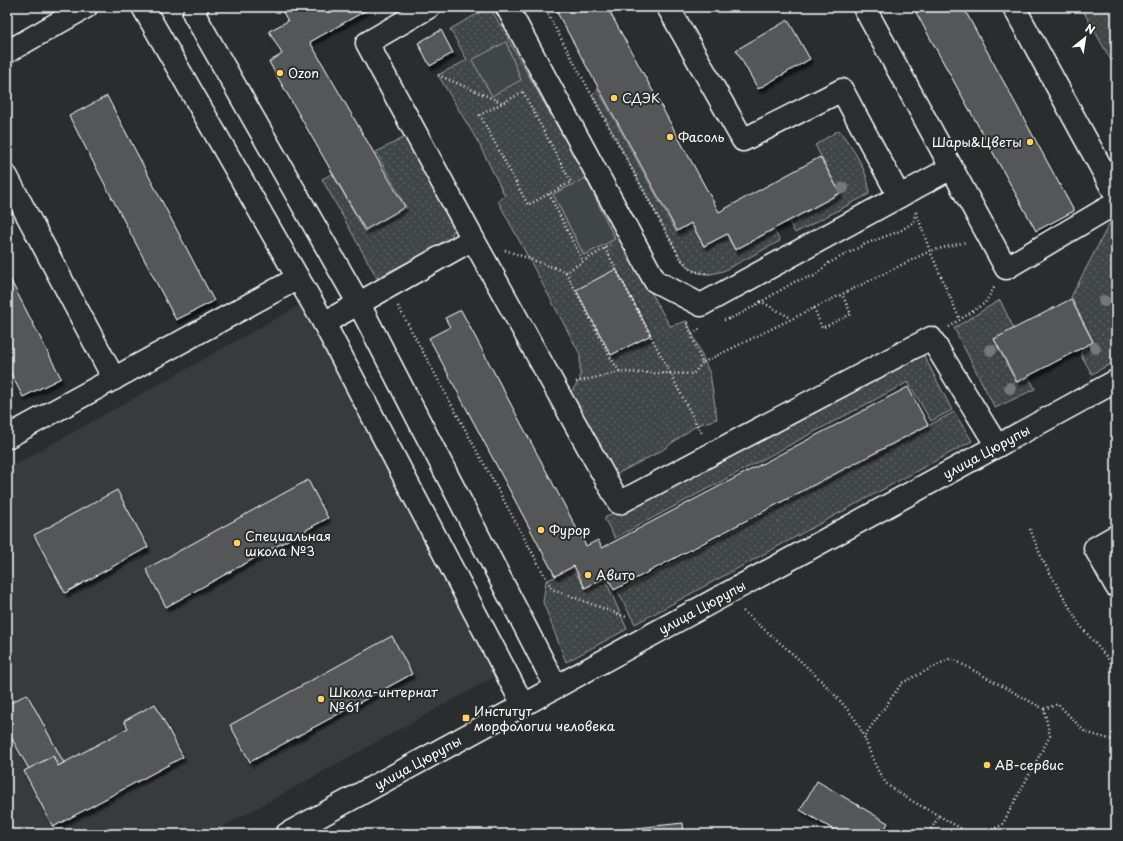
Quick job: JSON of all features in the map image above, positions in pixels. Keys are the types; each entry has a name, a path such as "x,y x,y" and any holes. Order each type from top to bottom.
{"street":[{"path":"7,52 86,7"},
{"path":"143,7 324,324 523,705"},
{"path":"197,7 194,14 359,304 556,687"},
{"path":"429,7 367,43 473,239 619,503 931,338 997,446"},
{"path":"507,7 655,281 701,304 951,168"},
{"path":"668,7 742,140 842,90 899,196"},
{"path":"864,7 1006,268 1116,203"},
{"path":"1014,7 1116,195"},
{"path":"7,177 114,379"},
{"path":"324,324 473,239"},
{"path":"7,437 298,278"},
{"name":"улица Цюрупы","path":"287,834 1116,381"},
{"path":"1116,536 1095,548 1116,586"}],"path":[{"path":"544,7 680,258 692,271 713,274"},
{"path":"438,75 503,103"},
{"path":"523,92 571,182 528,205 480,115 503,103 523,92"},
{"path":"549,194 583,262"},
{"path":"717,320 729,319 796,281 814,276 829,263 864,244 900,231 914,222 915,211 930,251 960,320"},
{"path":"566,272 630,234"},
{"path":"580,380 620,372 693,374 702,363 930,251 988,236"},
{"path":"473,239 566,272 610,357 620,372"},
{"path":"605,248 698,425"},
{"path":"931,338 986,303 1006,268"},
{"path":"742,282 746,292 791,319"},
{"path":"814,308 822,328 851,314 842,294"},
{"path":"395,301 552,589 626,616"},
{"path":"687,322 702,363"},
{"path":"692,334 704,325"},
{"path":"1030,529 1042,558 1079,624 1114,666 1116,676"},
{"path":"725,595 804,664 831,690 852,715 865,735 875,764 888,785 971,834"},
{"path":"865,735 902,683 952,658 1044,709 1050,736 1002,825 984,833"},
{"path":"1044,709 1058,704 1085,732 1116,741"},
{"path":"928,834 939,816"},
{"path":"1108,834 1116,823"},
{"path":"984,833 993,834"}],"shaded area":[{"path":"490,7 670,326 687,321 710,374 717,419 697,425 661,451 613,476 569,394 580,380 580,354 498,201 505,196 478,142 438,75 467,60 450,29"},
{"path":"1081,7 1116,7 1116,69"},
{"path":"506,42 521,80 492,96 472,60"},
{"path":"598,90 676,232 691,224 704,247 726,235 735,250 774,230 780,241 723,271 711,274 699,273 689,268 682,261 592,94"},
{"path":"839,130 859,160 867,178 869,194 795,233 789,222 841,194 815,145"},
{"path":"411,134 456,219 451,239 377,278 322,179 332,174 365,232 407,208 376,152"},
{"path":"586,178 615,239 584,255 553,194"},
{"path":"1116,211 1116,304 1114,308 1116,311 1116,361 1092,374 1080,353 1094,342 1071,297"},
{"path":"1000,300 1014,329 994,339 1016,383 1029,377 1035,389 995,408 954,328"},
{"path":"302,304 496,676 210,834 7,834 7,469"},
{"path":"922,352 952,410 931,421 908,382 615,538 604,518"},
{"path":"954,412 972,441 635,624 618,592"},
{"path":"573,568 585,589 605,579 627,629 566,662 543,602 546,581"}],"building":[{"path":"280,7 372,7 310,42 405,207 365,230 269,62 282,54 269,31 288,21"},
{"path":"554,7 607,7 719,212 820,157 840,193 735,250 727,234 704,246 691,223 677,231"},
{"path":"913,7 963,7 1074,211 1036,231"},
{"path":"788,20 810,59 758,89 736,50"},
{"path":"441,30 453,53 430,66 418,43"},
{"path":"107,96 214,301 176,320 69,116"},
{"path":"616,269 651,335 611,355 576,290"},
{"path":"7,273 61,378 23,397 7,366"},
{"path":"1071,299 1093,342 1017,382 994,339"},
{"path":"461,310 586,546 598,540 602,548 908,387 928,425 614,590 607,576 585,588 574,566 555,576 429,338 450,327 445,318"},
{"name":"Специальная школа №3","path":"308,480 328,518 166,607 146,569"},
{"path":"117,490 148,547 65,593 34,535"},
{"name":"Школа-интернат №61","path":"392,636 412,674 250,762 230,725"},
{"path":"27,694 64,763 58,766 53,756 29,769 7,730 7,705"},
{"path":"155,704 183,757 53,827 24,771 53,756 58,766 128,728 124,721"},
{"path":"817,781 888,823 882,834 841,834 800,810"},
{"path":"683,823 684,834 618,834 618,830"}],"place":[{"name":"Ozon","path":"280,73"},
{"name":"СДЭК","path":"614,98"},
{"name":"Фасоль","path":"670,137"},
{"name":"Шары&Цветы","path":"1030,142"},
{"name":"Фурор","path":"541,530"},
{"name":"Специальная школа №3","path":"237,543"},
{"name":"Авито","path":"588,575"},
{"name":"Школа-интернат №61","path":"321,699"},
{"name":"Институт морфологии человека","path":"466,718"},
{"name":"АВ-сервис","path":"987,765"}]}
